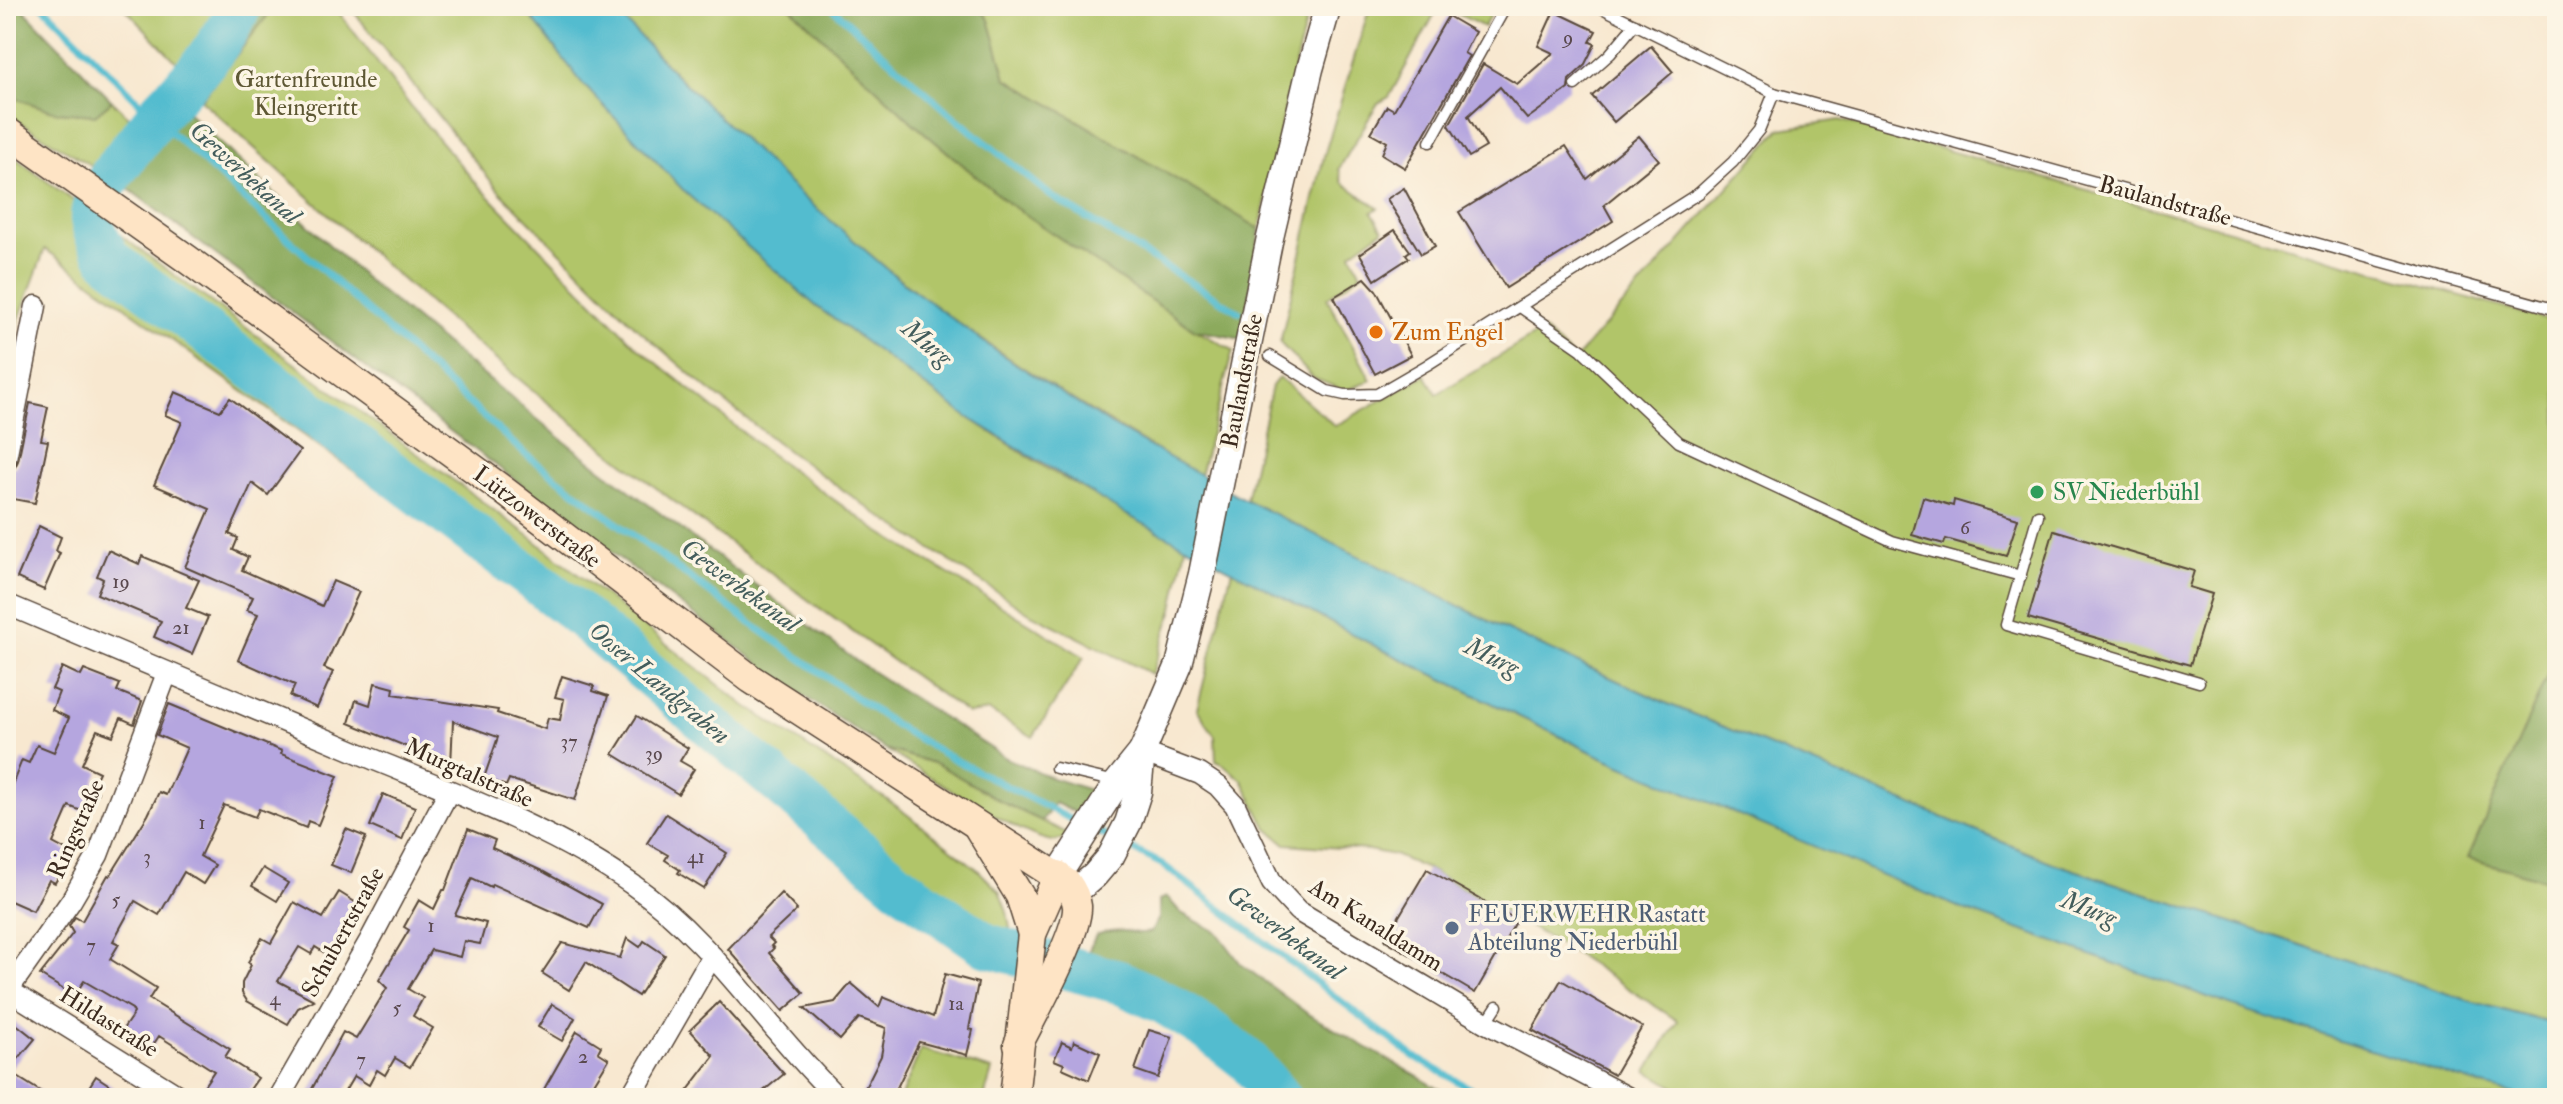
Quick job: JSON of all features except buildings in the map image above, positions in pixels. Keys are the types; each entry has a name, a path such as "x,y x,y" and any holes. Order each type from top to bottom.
{"main road":[{"name":"Lützowerstraße","path":"6,131 503,490 751,679 1066,884"},
{"path":"975,822 1020,896 1037,958"},
{"name":"Baulandstraße","path":"1037,958 1065,947 1076,918 1077,906 1066,884"},
{"name":"Baulandstraße","path":"1014,1098 1018,1045 1037,958 1066,884"}],"street":[{"name":"Baulandstraße","path":"1066,884 1095,875 1111,856 1128,823 1128,787 1179,665 1200,586 1269,242 1328,6"},
{"path":"6,458 36,306"},
{"name":"Murgtalstraße","path":"6,604 449,791 571,846 634,885 677,921 712,956 810,1071 838,1098"},
{"name":"Ringstraße","path":"7,991 71,901 98,855 167,673"},
{"name":"Am Kanaldamm","path":"1142,752 1200,774 1218,786 1235,805 1272,883 1298,911 1491,1014 1629,1098"},
{"name":"Baulandstraße","path":"1066,884 1082,837 1102,805 1128,787"},
{"name":"Schubertstraße","path":"279,1098 370,940 449,791"},
{"path":"630,1098 712,956"},
{"name":"Hildastraße","path":"7,991 182,1098"}],"lane":[{"path":"1430,142 1506,6"},
{"name":"Baulandstraße","path":"1598,6 1774,93 2557,310"},
{"path":"1575,85 1610,54 1635,24"},
{"path":"1270,356 1327,391 1345,395 1377,394 1699,193 1733,162 1759,130 1774,93"},
{"path":"1520,307 1582,350 1679,442 1892,541 2021,576"},
{"path":"2038,515 2006,625 2199,682"},
{"path":"1056,768 1128,787"}],"green space":[{"path":"6,6 20,6 112,101 95,115 56,112 6,95"},
{"path":"123,6 233,6 216,40 188,74"},
{"path":"249,6 275,6 201,100 194,92 244,27"},
{"name":"Gartenfreunde Kleingeritt","path":"275,6 334,6 412,108 474,181 636,346 767,452 875,529 1084,657 1033,737 989,711 968,714 669,498 477,344 201,100"},
{"path":"349,6 523,6 583,84 687,193 816,306 966,416 1049,470 1186,546 1173,609 1152,674 1031,614 880,516 708,389 638,329 500,192"},
{"path":"611,6 789,6 913,123 1008,203 1195,330 1233,350 1200,475 1047,383 973,333 862,249 751,149"},
{"path":"789,6 979,6 989,20 1006,78 1260,229 1242,339 1195,330 1008,203 913,123"},
{"path":"979,6 1310,6 1286,100 1260,229 1006,78 989,20"},
{"path":"1370,6 1439,6 1389,97 1378,103 1339,169 1342,182 1378,208 1372,212 1383,230 1351,253 1361,274 1327,298 1371,380 1345,391 1313,378 1280,343 1324,156"},
{"path":"1441,6 1495,6 1484,27"},
{"path":"6,95 56,112 95,115 112,101 133,121 92,166 6,114"},
{"path":"183,108 367,280 564,441 859,663 1006,758 1052,778 1100,793 1085,817 1055,803 1042,821 937,764 885,749 789,686 126,187"},
{"name":"SV Niederbühl","path":"1840,120 2557,323 2557,670 2551,669 2469,858 2557,883 2557,1025 2470,1001 2053,863 1668,704 1511,632 1246,500 1272,386 1279,377 1335,426 1425,375 1437,394 1543,330 1575,359 1780,129"},
{"path":"6,151 529,536 743,704 895,805 977,869 999,891 1007,912 1012,939 1010,967 951,941 739,770 614,658 45,249 6,354"},
{"path":"1232,570 1377,647 1604,758 2479,1085 2531,1098 1693,1098 1647,1071 1678,1021 1565,947 1427,869 1394,855 1286,844 1267,828 1242,780 1216,761 1215,736 1197,709"},
{"path":"2550,669 2557,670 2557,883 2468,858"},
{"path":"885,749 937,764 1008,805 1071,835 1054,841 1020,829"},
{"path":"1167,897 1181,913 1217,932 1241,964 1308,1014 1455,1098 1294,1098 1246,1047 1189,1004 1140,980 1082,965 1096,935 1113,931 1151,932 1159,918 1159,900"},
{"path":"921,1049 992,1070 984,1098 900,1098"}],"water":[{"name":"Murg","path":"523,6 611,6 675,74 802,196 900,280 999,353 1111,425 1246,500 1511,632 1668,704 2053,863 2470,1001 2557,1025 2557,1098 2531,1098 2479,1085 2230,1005 1965,910 1604,758 1377,647 1123,513 966,416 816,306 687,194 583,84"}],"waterway":[{"name":"Gewerbekanal","path":"43,6 154,117 525,454 753,625 895,725 942,753 1082,825"},
{"path":"158,113 214,50 240,6"},
{"path":"830,6 946,110 1051,196 1239,312"},
{"name":"Ooser Landgraben","path":"151,124 106,183 93,209 95,230 109,259 572,609 902,887 986,945 1119,982 1165,1003 1207,1029 1248,1061 1280,1098"},
{"name":"Ooser Landgraben","path":"95,243 97,237"},
{"name":"Gewerbekanal","path":"1093,830 1162,864 1413,1056 1487,1098"}],"place":[{"name":"Zum Engel","path":"1376,332"},
{"name":"SV Niederbühl","path":"2037,492"},
{"name":"FEUERWEHR Rastatt Abteilung Niederbühl","path":"1452,928"}]}
